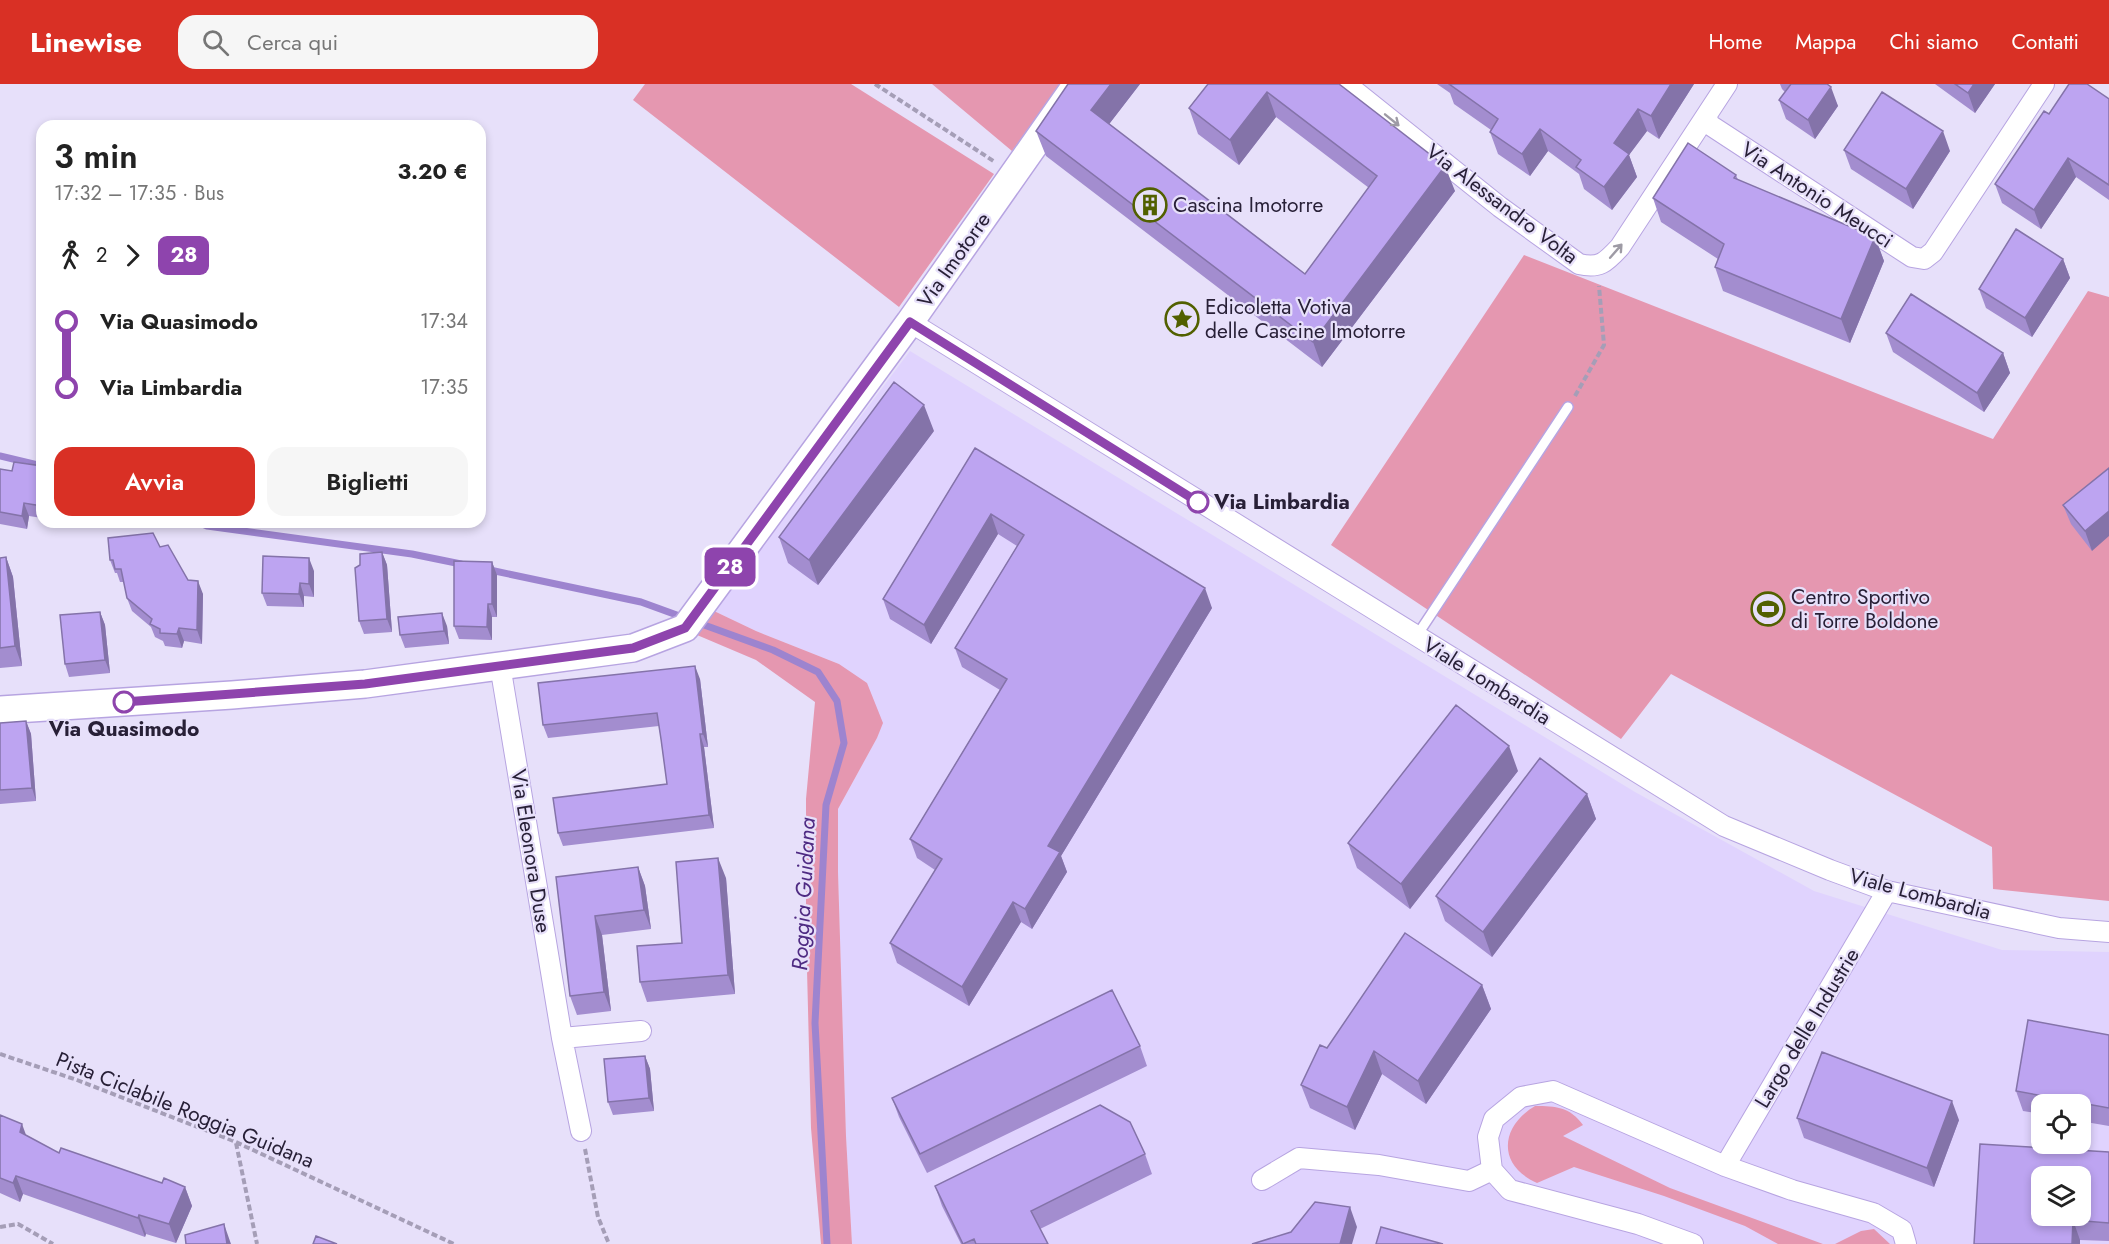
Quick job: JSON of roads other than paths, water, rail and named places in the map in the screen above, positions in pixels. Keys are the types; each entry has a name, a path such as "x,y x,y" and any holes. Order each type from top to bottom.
{"street":[{"name":"Via Imotorre","path":"500,665 633,648 685,628 910,322 1077,84"},
{"name":"Via Alessandro Volta","path":"1346,84 1500,207 1579,264 1593,267 1606,261 1620,247 1727,84"},
{"name":"Via Antonio Meucci","path":"1706,117 1710,125 1911,257 1924,259 1933,252 2044,84"},
{"name":"Viale Lombardia","path":"910,322 1724,826 1887,891 2059,928 2109,932"},
{"path":"0,710 365,684 500,665"},
{"name":"Via Eleonora Duse","path":"500,665 562,1038 581,1131"},
{"name":"Largo delle Industrie","path":"1725,1166 1887,891"},
{"path":"562,1038 641,1031"},
{"path":"1693,1244 1638,1224 1510,1190 1492,1170 1488,1137 1494,1119 1521,1097 1553,1092 1725,1166 1792,1190 1873,1213 1902,1230 1906,1244"},
{"path":"1262,1180 1299,1158 1379,1165 1469,1180 1492,1170"}],"lane":[{"path":"1416,637 1568,407"}],"waterway":[{"name":"Roggia Guidana","path":"0,456 36,465"},
{"name":"Roggia Guidana","path":"222,528 412,554 461,564"},
{"name":"Roggia Guidana","path":"490,570 641,602 685,618"},
{"name":"Roggia Guidana","path":"696,622 773,650 818,672 837,701 844,743 826,805 815,1023 827,1244"}],"place":[{"name":"Cascina Imotorre","path":"1150,205"},
{"name":"Edicoletta Votiva delle Cascine Imotorre","path":"1182,319"},
{"name":"Via Limbardia","path":"1198,502"},
{"name":"Centro Sportivo di Torre Boldone","path":"1768,609"},
{"name":"Via Quasimodo","path":"124,702"}]}
